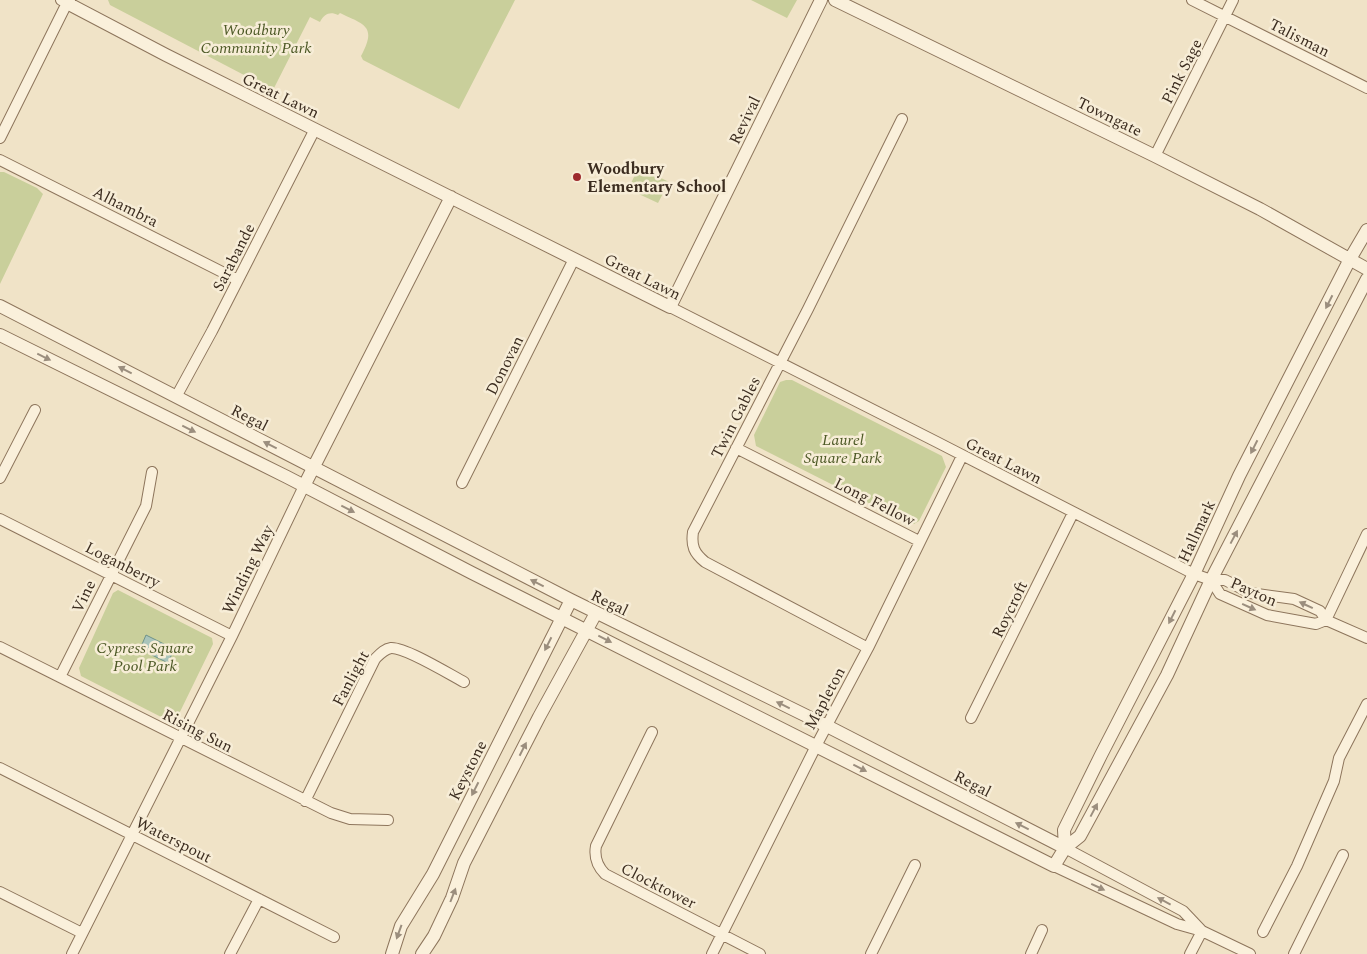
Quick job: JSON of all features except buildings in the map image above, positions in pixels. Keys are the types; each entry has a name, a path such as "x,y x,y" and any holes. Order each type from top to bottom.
{"street":[{"name":"Revival","path":"670,308 822,0"},
{"name":"Towngate","path":"835,0 1155,156 1260,210 1367,269"},
{"name":"Talisman","path":"1192,0 1367,88"},
{"name":"Pink Sage","path":"1155,156 1233,0"},
{"name":"Great Lawn","path":"66,1 166,55 780,363 1194,574 1211,580"},
{"path":"0,138 66,1"},
{"name":"Twin Gables","path":"868,648 705,562 693,549 692,540 693,532 902,119"},
{"name":"Sarabande","path":"176,397 212,331 315,129"},
{"name":"Alhambra","path":"0,160 238,280"},
{"name":"Winding Way","path":"72,954 232,636 313,467 451,197"},
{"name":"Hallmark","path":"1065,848 1064,830 1100,755 1194,574 1239,476 1350,258 1367,230"},
{"name":"Donovan","path":"462,484 574,259"},
{"name":"Hallmark","path":"1054,866 1065,848 1080,836 1171,668 1211,580 1367,279"},
{"name":"Regal","path":"0,306 596,613 827,726 1065,848 1183,911 1202,931"},
{"name":"Regal","path":"0,335 304,486 561,618 1054,866 1178,924 1202,931 1250,954"},
{"path":"0,478 34,410"},
{"name":"Long Fellow","path":"736,448 919,540"},
{"name":"Mapleton","path":"712,954 816,746 868,648 919,540 962,456"},
{"name":"Vine","path":"60,677 110,574 146,506 152,472"},
{"name":"Roycroft","path":"971,718 1073,513"},
{"name":"Loganberry","path":"0,519 232,636"},
{"path":"1326,620 1367,534"},
{"name":"Payton","path":"1211,580 1220,594 1267,616 1316,624 1326,620"},
{"name":"Payton","path":"1211,580 1225,580 1250,593 1294,599 1320,611 1326,620 1367,638"},
{"name":"Keystone","path":"392,954 401,926 433,874 571,600"},
{"path":"422,954 434,936 452,898 464,863 539,717 596,613"},
{"name":"Rising Sun","path":"0,647 331,813 350,819 388,820"},
{"name":"Fanlight","path":"305,801 375,659 381,652 399,649 464,682"},
{"path":"1263,932 1297,866 1334,781 1339,758 1367,704"},
{"name":"Clocktower","path":"652,732 596,846 597,863 605,874 760,954"},
{"name":"Waterspout","path":"0,768 334,937"},
{"path":"1294,954 1344,856"},
{"path":"871,954 915,865"},
{"path":"0,892 82,933"},
{"path":"230,954 258,899"},
{"path":"1031,954 1042,930"},
{"path":"1190,954 1202,931"}],"green space":[{"name":"Woodbury Community Park","path":"108,0 515,0 459,109 363,60 361,56 366,46 368,32 362,24 340,13 338,15 328,14 320,22 310,17 273,90 110,5"},
{"path":"751,0 797,0 787,18"},
{"path":"639,167 669,182 658,203 628,189"},
{"path":"0,172 4,172 37,188 43,194 0,284"},
{"name":"Laurel Square Park","path":"792,380 942,456 946,467 919,521 914,524 908,523 756,446 754,435 780,382"},
{"name":"Cypress Square Pool Park","path":"118,590 212,638 213,644 177,718 167,720 81,676 79,668 113,593"}],"water":[{"path":"146,635 174,649 168,663 140,649"}],"place":[{"name":"Woodbury Elementary School","path":"577,177"}]}
